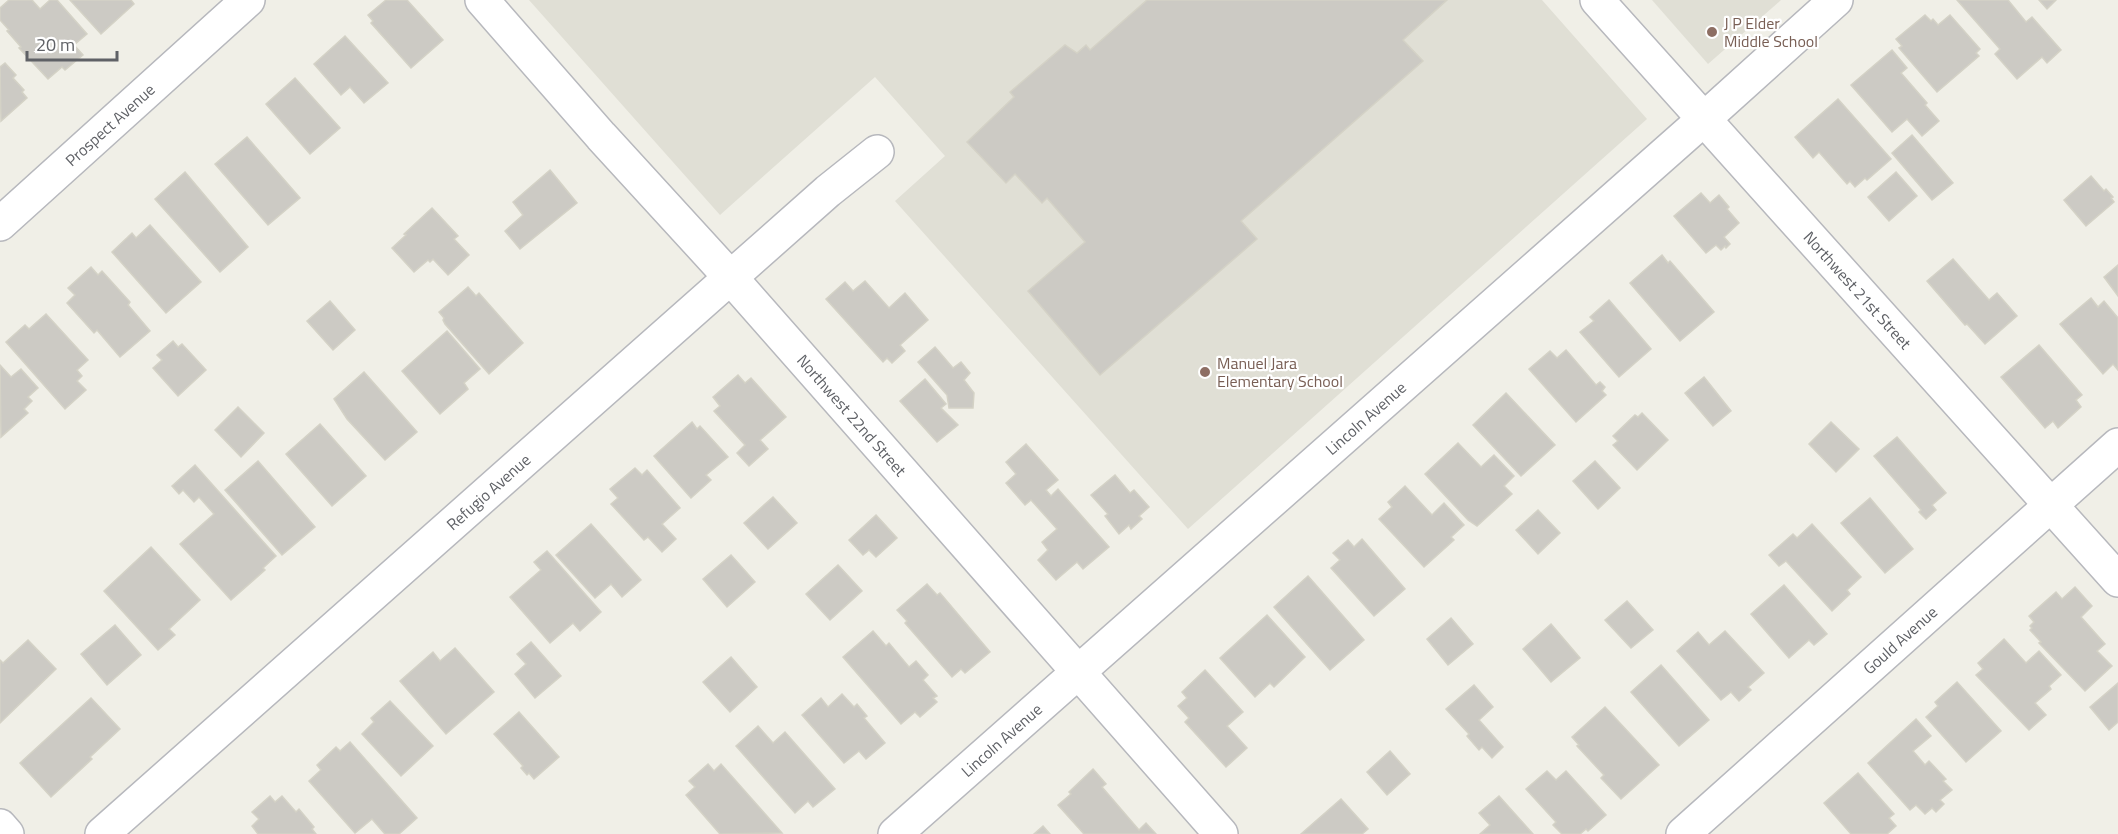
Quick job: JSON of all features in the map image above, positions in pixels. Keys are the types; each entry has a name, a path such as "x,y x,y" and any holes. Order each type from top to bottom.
{"street":[{"name":"Prospect Avenue","path":"0,224 248,0"},
{"name":"Northwest 22nd Street","path":"482,0 601,136 731,278 1221,834"},
{"name":"Northwest 21st Street","path":"1597,0 2118,580"},
{"name":"Lincoln Avenue","path":"894,834 1836,0"},
{"name":"Refugio Avenue","path":"102,834 828,191 877,152"},
{"name":"Gould Avenue","path":"1683,834 2118,445"},
{"path":"0,826 7,834"}],"shaded area":[{"name":"Manuel Jara Elementary School","path":"529,0 1542,0 1647,119 1188,529 895,201 945,156 875,77 720,215"},
{"name":"J P Elder Middle School","path":"1652,0 1781,0 1708,64"}],"building":[{"path":"9,0 32,0 40,9 50,0 57,0 87,34 74,45 83,55 65,70 62,67 48,79 19,48 21,47 0,20 0,8"},
{"path":"70,0 131,0 134,4 101,34"},
{"path":"386,0 407,0 443,40 411,68 371,23 373,21 368,15"},
{"path":"1147,0 1447,0 1403,40 1423,61 1241,221 1257,239 1100,375 1028,291 1085,242 1047,198 1042,203 1015,174 1006,183 967,142 1014,97 1010,92 1065,45 1077,53 1086,45 1090,50"},
{"path":"1957,0 2008,0 2026,22 2032,17 2061,50 2047,63 2042,57 2017,79 1995,54 2000,49"},
{"path":"2039,0 2056,0 2047,9"},
{"path":"1925,15 1938,25 1950,15 1980,49 1976,53 1979,56 1937,92 1899,48 1902,46 1896,39"},
{"path":"345,36 388,83 364,103 350,87 341,95 314,64"},
{"path":"1892,50 1907,68 1901,73 1939,121 1922,136 1907,119 1892,132 1851,85"},
{"path":"5,63 16,75 13,78 24,90 22,92 27,98 1,121 0,67"},
{"path":"295,78 340,128 310,154 266,104"},
{"path":"1838,99 1891,159 1867,180 1865,178 1855,187 1850,181 1847,184 1819,152 1813,158 1795,137"},
{"path":"1912,135 1953,183 1932,200 1892,153"},
{"path":"247,137 300,198 268,225 215,164"},
{"path":"550,170 577,203 520,249 505,231 523,215 513,202"},
{"path":"185,172 248,247 220,272 155,199"},
{"path":"1896,172 1917,196 1889,221 1868,197"},
{"path":"2091,176 2104,191 2106,189 2114,202 2086,226 2064,200"},
{"path":"1701,193 1710,203 1719,195 1739,223 1724,237 1730,244 1726,248 1725,246 1721,250 1716,245 1706,253 1674,216"},
{"path":"432,208 458,236 454,239 469,255 448,275 433,259 430,262 428,260 414,272 392,248"},
{"path":"150,225 201,282 166,313 112,252 132,233 136,238"},
{"path":"1662,255 1668,263 1670,261 1714,312 1680,341 1630,283"},
{"path":"1953,259 1989,300 1997,293 2017,316 1985,344 1967,324 1965,325 1927,281"},
{"path":"2118,265 2118,296 2104,277"},
{"path":"91,267 98,275 102,271 130,302 128,305 150,331 120,357 97,330 94,333 67,303 75,295 68,288"},
{"path":"865,281 889,308 905,293 928,320 900,345 905,351 892,363 887,358 883,362 826,299 845,282 853,291"},
{"path":"468,287 476,296 479,293 523,343 489,374 445,324 439,312"},
{"path":"2091,298 2098,307 2104,301 2118,318 2118,370 2113,364 2103,374 2060,324"},
{"path":"1609,300 1651,349 1619,377 1580,332 1594,321 1590,317"},
{"path":"330,301 355,330 333,350 307,321"},
{"path":"46,314 88,360 77,370 82,376 77,381 86,390 65,409 6,342 25,325 29,329"},
{"path":"447,331 480,369 464,383 468,389 440,414 402,371"},
{"path":"173,341 178,347 182,344 206,370 178,396 153,368 162,360 157,355"},
{"path":"2039,345 2082,395 2076,400 2081,407 2058,428 2053,421 2045,428 2001,377"},
{"path":"935,347 953,368 961,362 970,373 964,380 974,393 973,408 949,408 947,395 918,362"},
{"path":"1566,350 1596,385 1600,382 1605,387 1602,391 1606,395 1576,422 1529,369 1550,351 1557,358"},
{"path":"0,365 11,377 21,369 38,388 28,397 32,401 24,409 28,413 1,437"},
{"path":"364,372 417,432 385,460 347,419 334,399"},
{"path":"738,375 745,383 751,378 786,417 760,440 768,449 749,466 737,453 745,445 714,411 720,406 713,397"},
{"path":"1704,377 1731,411 1713,426 1685,393"},
{"path":"925,379 946,404 941,408 958,425 937,442 900,401"},
{"path":"1506,393 1555,445 1521,476 1473,425"},
{"path":"238,407 264,433 241,457 215,430"},
{"path":"1642,413 1668,440 1637,470 1613,445 1618,441 1613,436 1635,415 1638,417"},
{"path":"692,422 697,429 700,426 728,457 706,475 711,480 691,498 654,456"},
{"path":"1831,422 1859,449 1836,472 1809,444"},
{"path":"320,424 366,476 332,506 286,454"},
{"path":"1897,437 1946,493 1932,505 1936,510 1926,519 1919,512 1921,510 1874,456"},
{"path":"1458,443 1481,467 1494,455 1514,476 1504,486 1512,494 1477,526 1468,520 1425,474"},
{"path":"1026,444 1058,480 1046,490 1051,496 1058,489 1109,547 1083,569 1077,562 1056,580 1038,560 1048,550 1042,542 1057,529 1031,500 1025,505 1006,483 1016,474 1006,462"},
{"path":"258,461 315,527 282,555 225,490"},
{"path":"1595,461 1620,488 1598,509 1573,481"},
{"path":"195,465 276,556 263,568 265,570 231,600 180,544 214,514 199,497 194,502 183,490 179,494 172,486"},
{"path":"635,468 642,475 647,470 680,508 662,524 676,539 662,552 648,537 644,540 611,504 618,498 610,489"},
{"path":"1115,475 1130,493 1134,490 1149,507 1139,516 1142,519 1131,529 1129,525 1119,534 1105,516 1108,514 1091,495"},
{"path":"1405,486 1432,515 1444,503 1464,525 1451,537 1454,540 1424,567 1379,519 1392,507 1388,502"},
{"path":"773,497 797,523 768,549 744,523"},
{"path":"1870,498 1913,549 1885,573 1841,523"},
{"path":"1538,510 1560,533 1538,554 1516,530"},
{"path":"876,515 897,538 876,557 869,550 863,555 849,540"},
{"path":"591,524 641,580 622,597 611,584 595,598 556,555"},
{"path":"1812,524 1861,577 1847,590 1850,594 1832,611 1786,561 1779,566 1769,555 1793,534 1797,538"},
{"path":"1362,539 1405,589 1374,616 1331,568 1340,560 1333,553 1348,540 1354,547"},
{"path":"151,547 200,600 169,629 175,635 158,650 104,591"},
{"path":"547,551 601,612 580,631 573,623 550,643 510,597 541,570 534,562"},
{"path":"731,555 755,582 727,607 703,579"},
{"path":"838,565 862,591 830,620 806,594"},
{"path":"1308,576 1364,640 1330,670 1274,607"},
{"path":"927,584 937,595 940,593 990,652 965,673 961,669 952,677 905,623 907,621 897,610"},
{"path":"1784,585 1827,634 1814,645 1809,640 1789,658 1751,614"},
{"path":"2075,587 2092,606 2081,617 2105,644 2097,651 2112,666 2085,691 2039,643 2041,642 2030,630 2034,622 2029,616 2056,592 2062,599"},
{"path":"1627,601 1653,630 1631,648 1605,620"},
{"path":"1267,615 1305,657 1274,687 1270,683 1255,697 1220,658"},
{"path":"1451,618 1473,644 1448,665 1427,639"},
{"path":"1551,624 1580,658 1551,682 1523,649"},
{"path":"115,625 141,655 107,685 81,654"},
{"path":"873,631 886,646 889,643 909,667 916,661 928,675 923,680 937,696 933,698 937,702 920,717 915,712 901,724 843,657"},
{"path":"1725,631 1764,673 1748,687 1751,690 1739,701 1731,692 1721,700 1677,651 1698,632 1709,645"},
{"path":"2004,639 2026,663 2039,651 2061,675 2049,686 2051,689 2035,703 2046,715 2029,730 1976,675 1983,669 1978,663"},
{"path":"28,640 56,669 0,723 0,660 3,663"},
{"path":"531,642 561,676 535,698 515,674 526,664 517,654"},
{"path":"455,648 494,692 446,734 400,681 433,652 440,661"},
{"path":"731,657 757,687 730,712 703,682"},
{"path":"1661,665 1709,720 1679,746 1631,692"},
{"path":"1205,670 1243,712 1227,726 1247,748 1226,767 1185,722 1189,718 1178,706 1187,698 1182,692"},
{"path":"1957,682 2001,731 1966,762 1926,717 1938,706 1935,702"},
{"path":"2118,683 2118,722 2109,730 2090,707"},
{"path":"1474,685 1493,707 1479,720 1503,747 1492,758 1482,747 1479,750 1467,736 1469,734 1446,709"},
{"path":"842,694 854,707 857,704 867,716 864,718 885,743 866,759 859,751 844,763 802,715 821,698 828,707"},
{"path":"91,698 120,729 51,797 20,763"},
{"path":"390,701 433,746 401,776 362,734 374,722 371,718"},
{"path":"1605,707 1659,765 1621,799 1601,778 1604,775 1577,746 1579,745 1572,737"},
{"path":"519,712 559,757 534,779 529,773 527,775 521,768 523,766 494,734"},
{"path":"1916,719 1931,736 1913,751 1925,765 1929,761 1946,779 1943,781 1952,790 1940,800 1944,804 1936,812 1932,808 1925,814 1916,805 1910,810 1868,763"},
{"path":"758,726 773,743 785,732 835,789 813,807 808,801 795,813 736,746"},
{"path":"350,742 417,818 399,834 385,834 372,819 355,833 309,781 321,770 317,765 336,747 340,751"},
{"path":"1390,751 1410,774 1387,795 1367,772"},
{"path":"708,764 714,771 721,764 782,833 720,834 686,795 695,787 689,781"},
{"path":"1093,769 1106,784 1102,787 1139,830 1146,823 1156,834 1084,834 1058,805"},
{"path":"1547,771 1556,780 1566,771 1606,815 1588,831 1586,829 1580,834 1562,834 1553,825 1556,822 1526,789"},
{"path":"1858,773 1894,814 1889,818 1896,826 1887,834 1851,834 1824,803"},
{"path":"270,796 275,802 282,796 296,812 299,809 314,827 312,829 316,834 258,834 252,826 259,819 252,812"},
{"path":"1499,796 1533,834 1480,834 1490,825 1479,813"},
{"path":"1341,799 1368,829 1362,834 1301,834"},
{"path":"1043,826 1050,834 1034,834"}],"place":[{"name":"J P Elder Middle School","path":"1712,32"},
{"name":"Manuel Jara Elementary School","path":"1205,372"}]}
